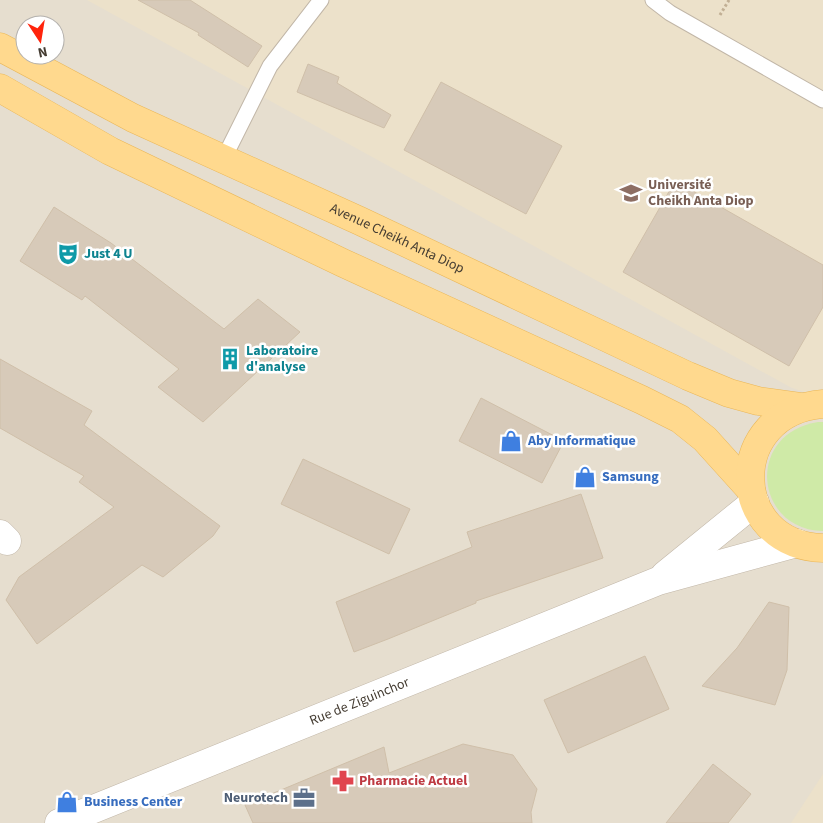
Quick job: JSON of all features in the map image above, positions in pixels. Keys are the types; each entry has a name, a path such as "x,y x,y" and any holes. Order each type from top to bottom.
{"main road":[{"name":"Avenue Cheikh Anta Diop","path":"0,47 133,118 688,376 730,393 758,400 813,406"},
{"path":"0,88 110,151 343,263 680,419 705,439 753,496"},
{"path":"810,545 776,532 761,515 753,496 750,470 752,457 761,437 768,428 790,412 813,406"}],"street":[{"path":"658,581 753,496"},
{"path":"658,581 810,545"},
{"name":"Rue de Ziguinchor","path":"59,823 658,581"}],"lane":[{"path":"223,160 270,66 321,0"},
{"path":"653,0 670,13 823,100"}],"shaded area":[{"path":"0,0 823,0 823,823 0,823"},
{"name":"Université Cheikh Anta Diop","path":"87,0 823,0 823,399 790,387"},
{"path":"823,774 823,823 791,823"}],"green space":[{"path":"823,422 823,531 800,527 783,515 772,499 767,481 769,461 778,444 794,430"}],"building":[{"path":"138,0 190,0 262,46 248,67 198,35 199,33"},
{"path":"308,64 339,77 337,83 391,115 384,128 297,92"},
{"path":"441,82 562,146 526,214 404,150"},
{"path":"675,181 823,265 823,307 789,366 623,272"},
{"path":"54,207 111,243 224,329 258,299 300,332 203,422 158,387 179,369 85,296 82,300 20,261"},
{"path":"0,359 92,411 84,425 220,526 213,536 163,577 142,565 37,644 6,600 19,577 114,507 79,482 84,476 0,428"},
{"name":"Aby Informatique","path":"481,398 564,441 542,483 459,441"},
{"path":"303,459 410,509 389,554 281,504"},
{"path":"581,494 603,558 476,601 476,603 354,652 336,602 472,547 467,532"},
{"path":"769,602 789,607 787,670 775,705 702,686 737,648"},
{"path":"645,656 669,709 568,753 544,700"},
{"path":"463,744 513,755 537,789 531,812 532,823 253,823 245,805 384,747 389,773"},
{"path":"713,764 751,794 728,823 666,823"}],"place":[{"name":"Université Cheikh Anta Diop","path":"631,193"},
{"name":"Just 4 U","path":"68,254"},
{"name":"Laboratoire d'analyse","path":"230,359"},
{"name":"Aby Informatique","path":"511,441"},
{"name":"Samsung","path":"585,477"},
{"name":"Pharmacie Actuel","path":"343,781"},
{"name":"Neurotech","path":"304,798"},
{"name":"Business Center","path":"67,802"}]}
